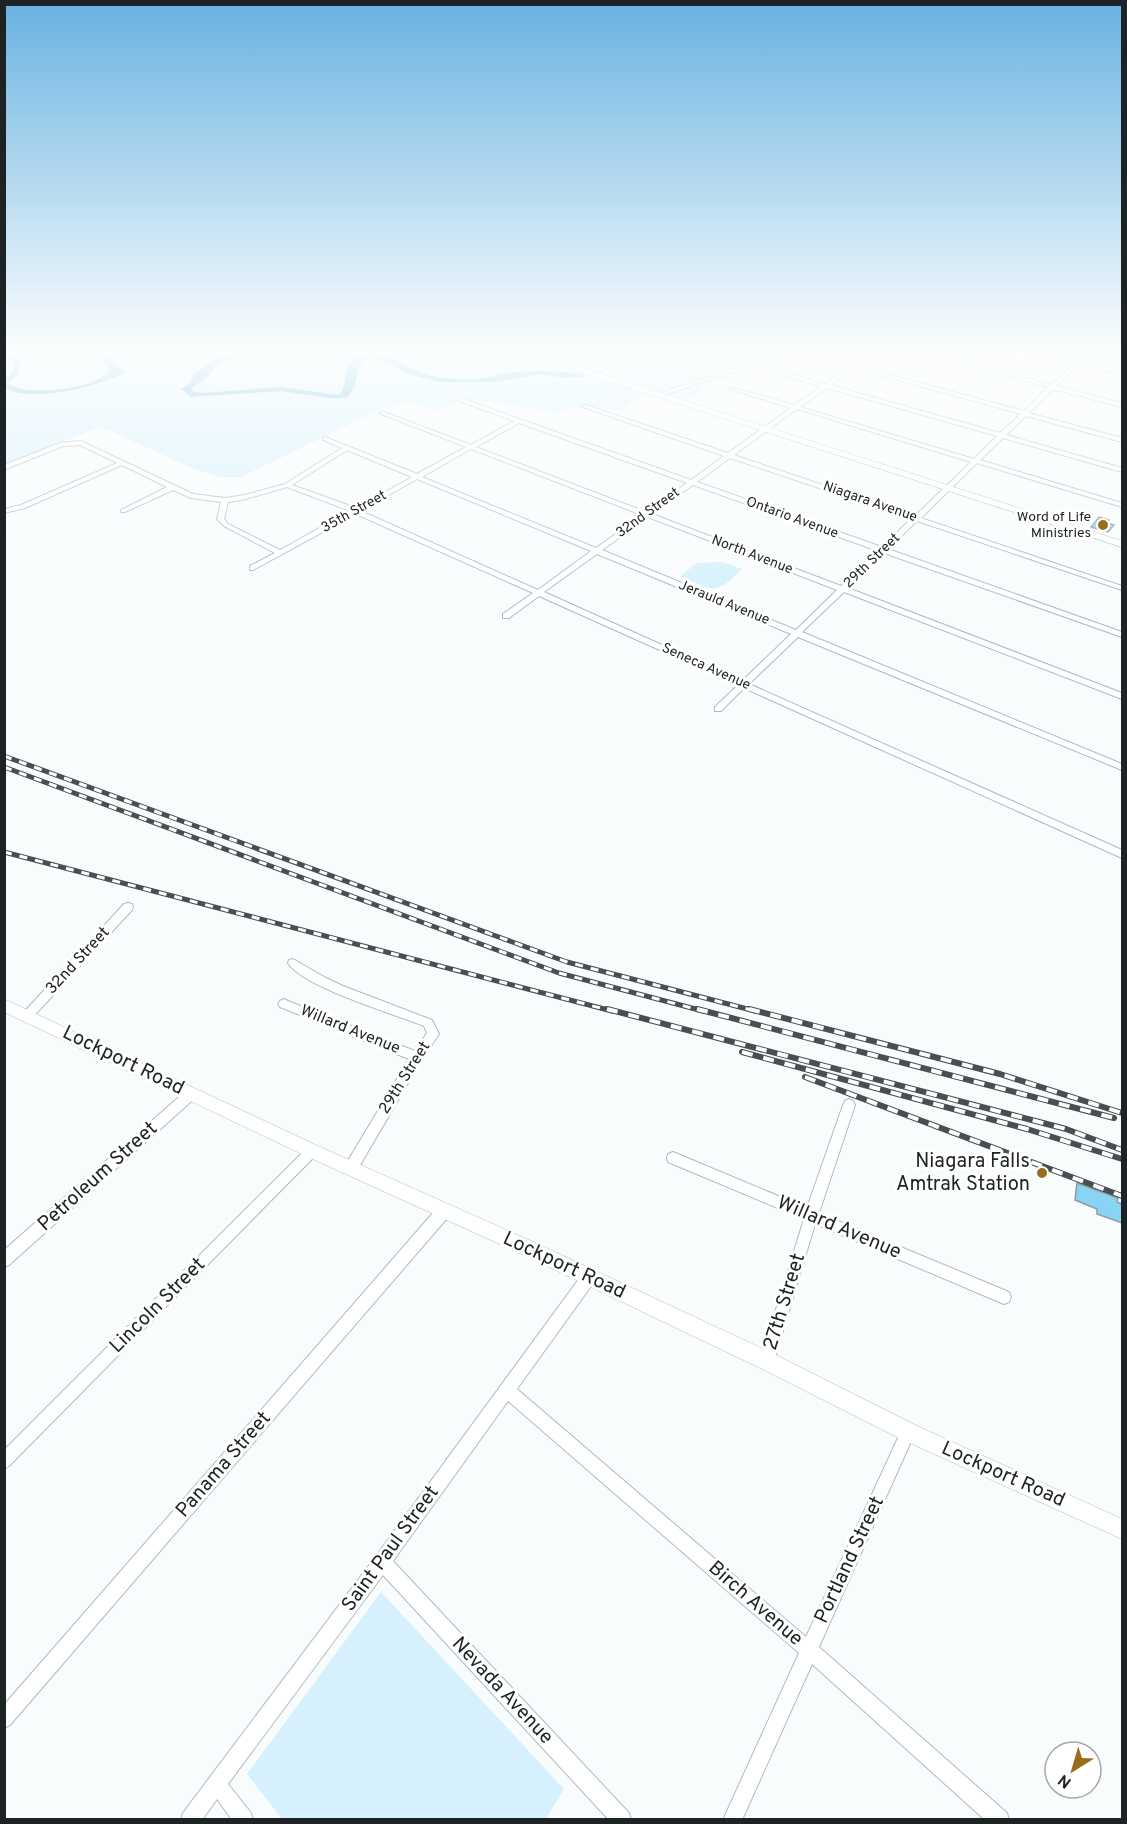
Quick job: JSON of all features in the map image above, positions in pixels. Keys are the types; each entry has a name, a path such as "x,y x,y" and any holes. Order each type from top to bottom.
{"main road":[{"path":"777,433 1122,544"}],"street":[{"name":"North Avenue","path":"434,433 1122,696"},
{"name":"35th Street","path":"253,568 496,433"},
{"name":"Ontario Avenue","path":"552,433 1122,635"},
{"name":"Niagara Avenue","path":"664,433 1122,588"},
{"name":"32nd Street","path":"506,616 758,433"},
{"path":"883,433 1122,505"},
{"path":"991,433 1122,470"},
{"name":"29th Street","path":"718,709 1004,433"},
{"path":"1097,433 1122,440"},
{"name":"Jerauld Avenue","path":"325,439 1122,767"},
{"path":"4,468 72,442 81,443 191,496 225,500 246,497 287,485 312,467 347,448"},
{"path":"4,511 23,507 121,463"},
{"name":"Seneca Avenue","path":"287,485 356,512 538,592 1122,854"},
{"path":"123,511 171,488"},
{"path":"225,500 220,519 226,525 280,553"},
{"name":"32nd Street","path":"28,1015 128,907"},
{"name":"29th Street","path":"292,963 308,975 396,1008 428,1023 433,1034 417,1056 351,1168"},
{"name":"Willard Avenue","path":"284,1004 417,1056"},
{"name":"Lockport Road","path":"4,1005 312,1151 589,1277 767,1361 909,1432 1122,1529"},
{"name":"Petroleum Street","path":"4,1260 191,1094"},
{"name":"27th Street","path":"767,1361 811,1217 849,1105"},
{"name":"Lincoln Street","path":"4,1461 312,1151"},
{"name":"Willard Avenue","path":"673,1158 1004,1297"},
{"name":"Panama Street","path":"4,1719 444,1211"},
{"name":"Saint Paul Street","path":"190,1820 382,1563 589,1277"},
{"name":"Birch Avenue","path":"507,1390 809,1650 1000,1820"},
{"name":"Portland Street","path":"732,1820 909,1432"},
{"name":"Nevada Avenue","path":"382,1563 622,1820"},
{"path":"217,1784 244,1820"}],"shaded area":[{"path":"5,433 85,433 5,464"},
{"path":"115,433 331,433 241,477 220,477 194,469"},
{"path":"723,562 742,569 719,587 707,587 680,576 697,563"},
{"path":"381,1592 564,1789 546,1819 282,1819 247,1774"}],"building":[{"name":"Word of Life Ministries","path":"1099,517 1109,520 1107,523 1114,525 1108,532 1091,527"},
{"path":"1077,1183 1118,1198 1117,1202 1122,1204 1122,1223 1097,1214 1097,1209 1075,1200"}],"railway":[{"path":"4,756 567,962 755,1011"},
{"path":"4,767 559,973 703,1011"},
{"path":"4,852 612,1011"},
{"path":"607,1009 1066,1129 1122,1150"},
{"path":"697,1009 1114,1118"},
{"path":"749,1009 1000,1074 1122,1113"},
{"path":"742,1052 1027,1129 1122,1159"},
{"path":"805,1077 1122,1196"}],"place":[{"name":"Word of Life Ministries","path":"1103,525"},
{"name":"Niagara Falls Amtrak Station","path":"1042,1173"}]}
